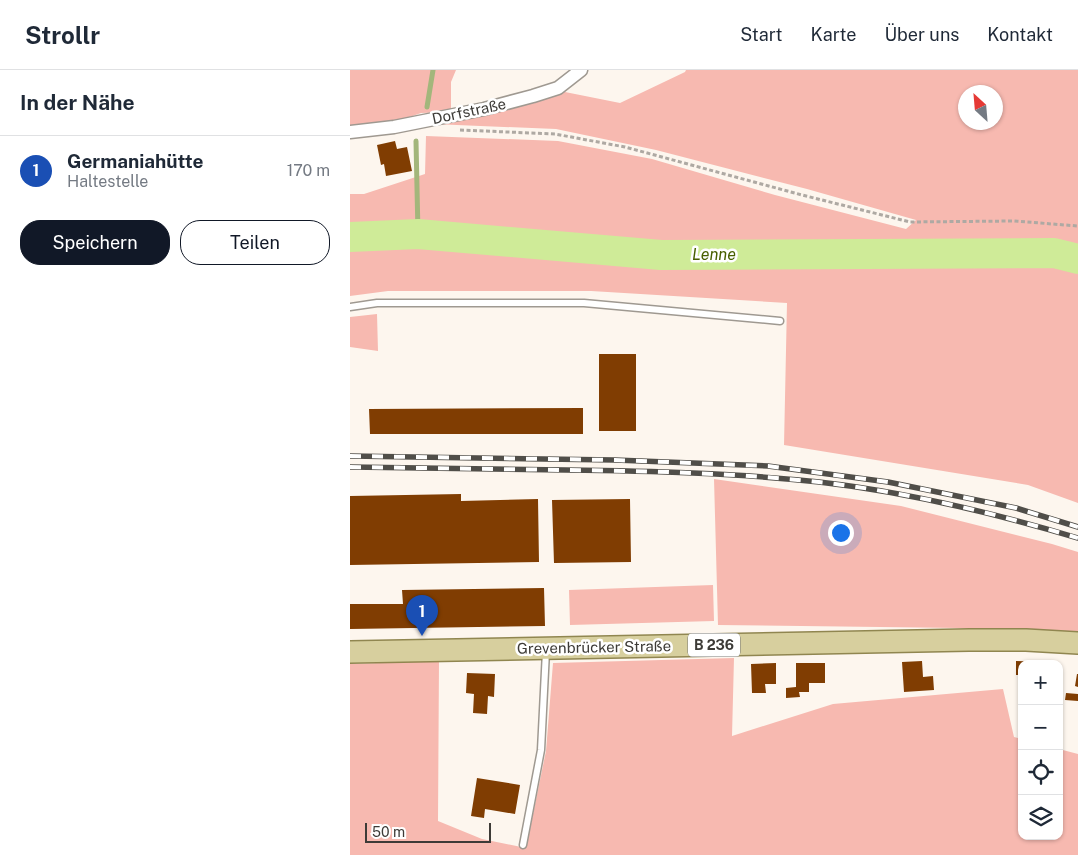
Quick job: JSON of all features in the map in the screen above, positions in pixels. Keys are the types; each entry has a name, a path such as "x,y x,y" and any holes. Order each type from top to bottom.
{"main road":[{"name":"Grevenbrücker Straße","path":"350,652 969,640 1026,640 1078,643"}],"street":[{"name":"Dorfstraße","path":"350,132 385,128 468,112 533,96 558,88 581,70"}],"lane":[{"path":"350,307 377,302 584,303 780,321"},
{"path":"523,846 542,750 546,648"}],"path":[{"path":"457,130 555,134 625,146 802,195 910,222 1014,221 1078,226"}],"shaded area":[{"path":"350,70 456,70 451,82 451,112 421,113 404,119 350,126"},
{"path":"686,70 1078,70 1078,503 1028,485 784,445 787,303 591,291 388,291 350,296 350,194 364,194 425,174 426,136 558,141 652,159 775,195 906,229 916,220 807,189 656,150 556,129 433,124 560,91 620,103"},
{"path":"377,314 378,351 350,347 350,317"},
{"path":"714,479 901,506 1078,552 1078,632 1033,629 718,625"},
{"path":"713,585 714,621 570,625 569,590"},
{"path":"734,658 732,736 833,704 1003,689 1014,737 1018,738 1018,840 1063,840 1063,750 1078,754 1078,855 350,855 350,664 439,661 438,821 482,839 526,848 546,751 553,663"}],"building":[{"path":"395,141 397,149 407,147 412,171 386,176 384,164 381,165 377,145"},
{"path":"599,354 636,354 636,431 599,431"},
{"path":"583,408 583,434 370,434 369,409"},
{"path":"461,494 461,501 538,499 539,562 350,565 350,496"},
{"path":"630,499 631,562 554,563 552,500"},
{"path":"544,588 545,626 350,629 350,604 403,604 402,590"},
{"path":"922,661 923,677 933,676 934,690 904,692 902,662"},
{"path":"1016,661 1018,661 1018,675 1016,675"},
{"path":"776,663 776,684 765,684 766,693 752,693 751,664"},
{"path":"796,663 825,663 825,683 809,683 809,692 799,692 800,697 786,698 786,688 796,687"},
{"path":"467,673 495,674 494,697 488,696 487,714 473,713 474,694 466,693"},
{"path":"1078,674 1078,687 1075,686"},
{"path":"1066,693 1078,694 1078,701 1065,700"},
{"path":"477,778 520,785 515,814 485,809 484,818 471,816"}],"waterway":[{"path":"427,107 433,70"},
{"path":"416,141 418,234"},
{"name":"Lenne","path":"350,237 418,234 661,255 1054,253 1078,259"}],"railway":[{"path":"350,456 615,460 768,466 888,482 1016,508 1078,527"},
{"path":"350,467 661,472 756,476 819,482 885,491 950,504 1078,538"}],"place":[{"name":"Germaniahütte","path":"422,636"}]}
